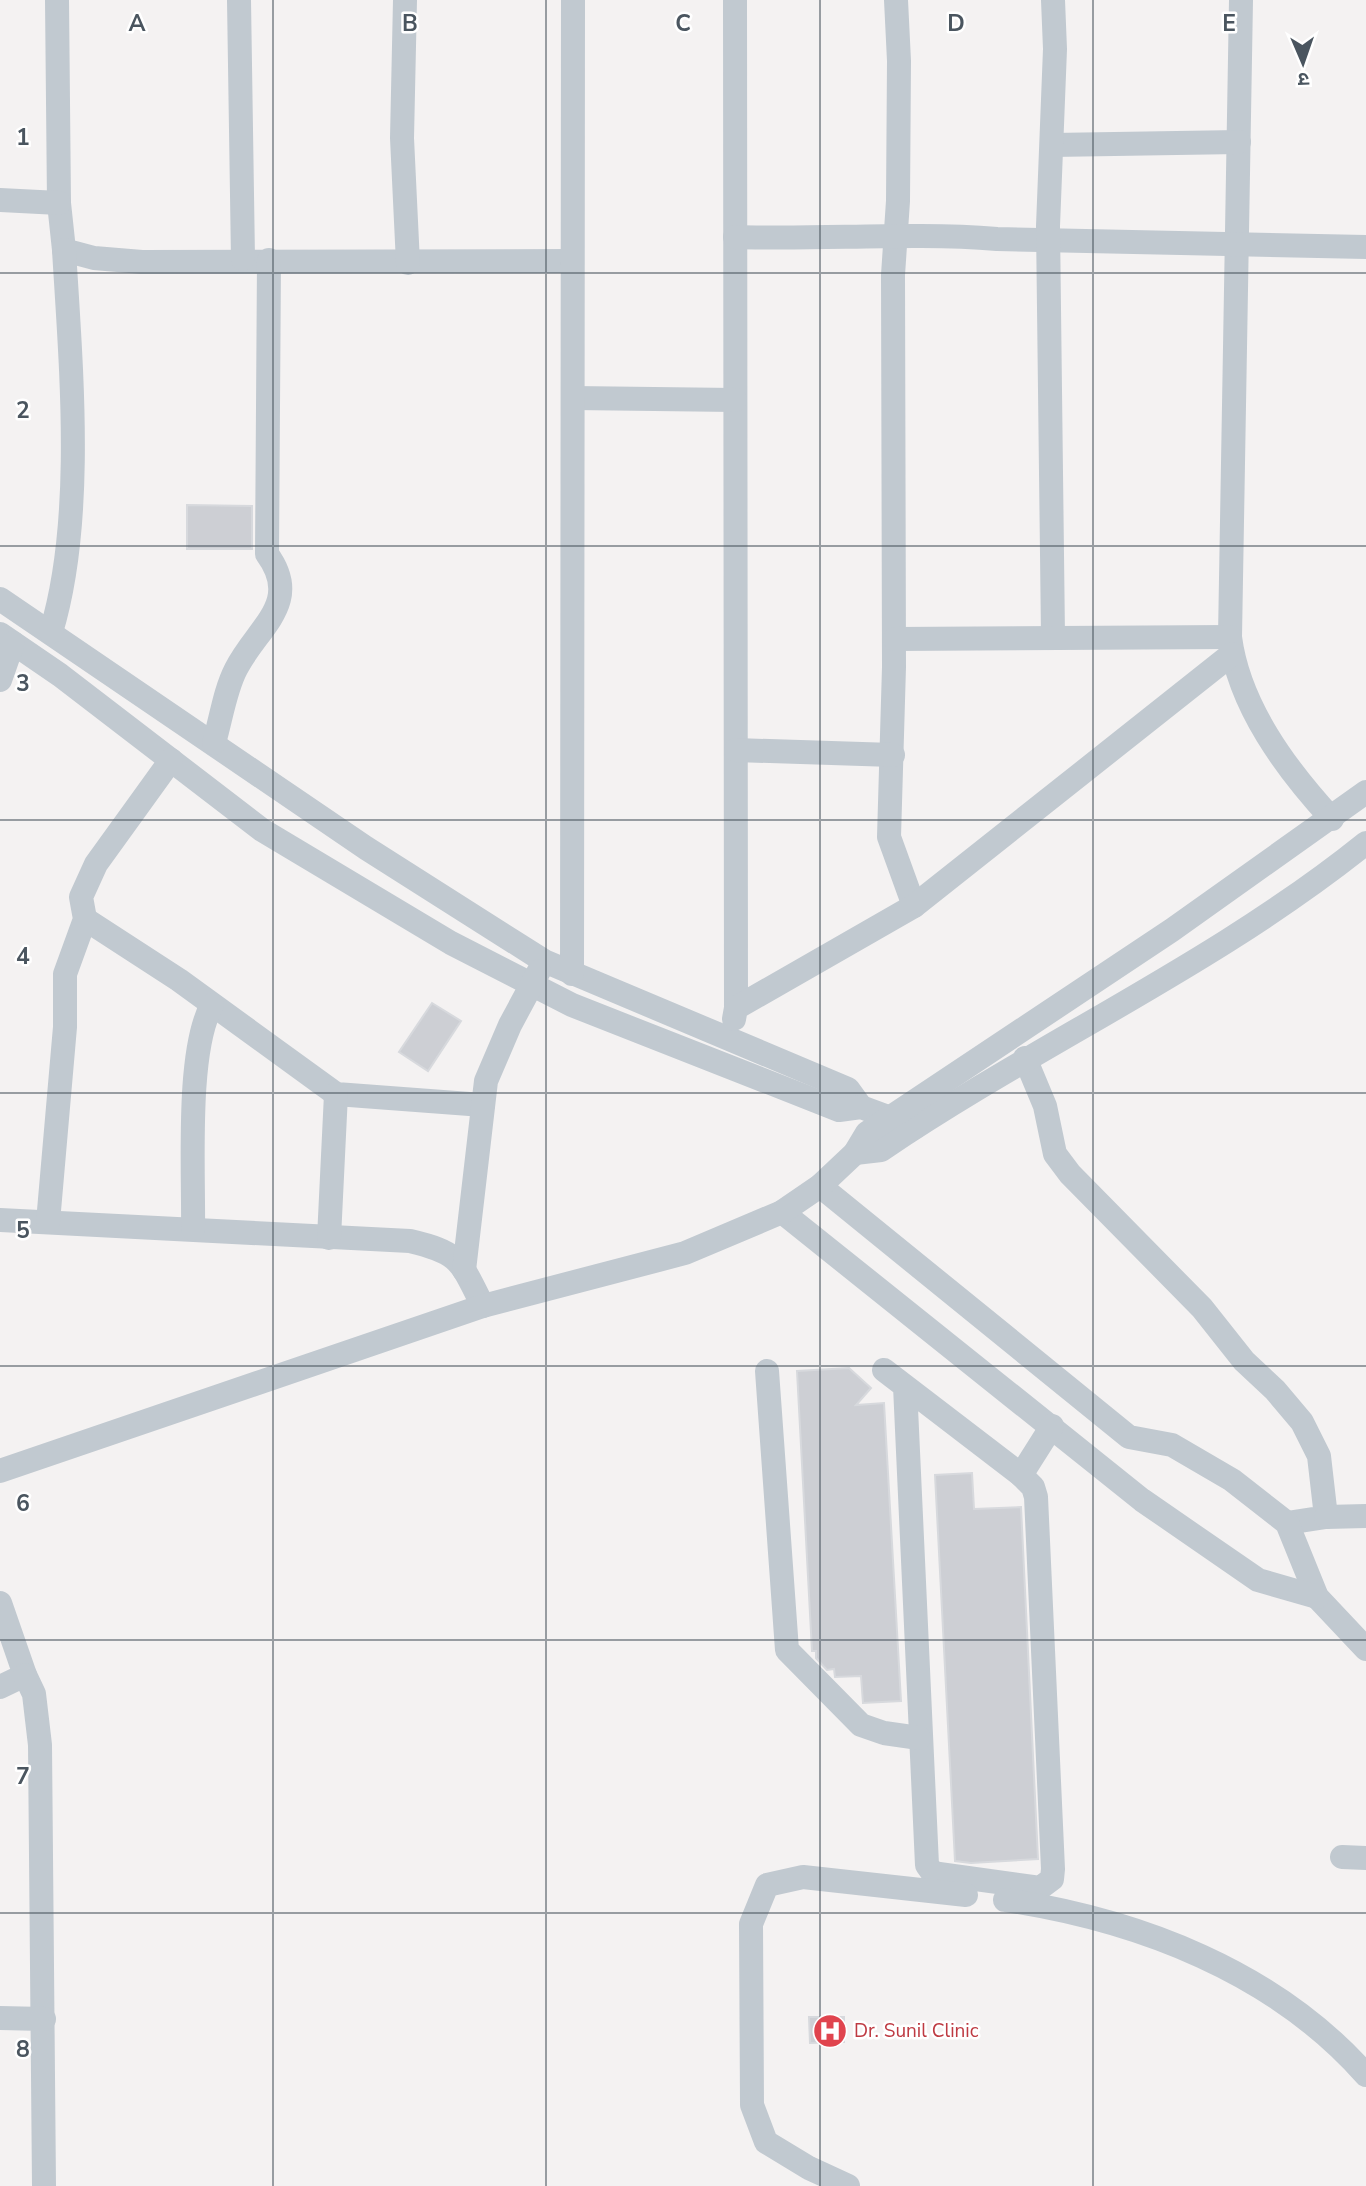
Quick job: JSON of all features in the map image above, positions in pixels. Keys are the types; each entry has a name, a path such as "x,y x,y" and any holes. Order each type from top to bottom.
{"street":[{"path":"51,632 61,597 64,572 72,446 64,250 58,203 57,0"},
{"path":"239,0 243,259"},
{"path":"405,0 402,138 408,263"},
{"path":"572,974 573,0"},
{"path":"731,1042 736,1008 735,0"},
{"path":"896,0 899,61 892,485 895,639 889,837 915,906"},
{"path":"1053,0 1048,239 1053,636"},
{"path":"1241,0 1231,646 1271,741 1306,790 1332,818"},
{"path":"1052,145 1239,142"},
{"path":"0,200 58,203"},
{"path":"735,237 1048,239 1366,247"},
{"path":"64,250 94,258 142,261 572,261"},
{"path":"214,743 235,669 263,631 281,598 279,570 267,554 269,260"},
{"path":"573,398 735,400"},
{"path":"0,599 430,891 544,961 848,1089 862,1107"},
{"path":"895,639 1053,636 1231,646"},
{"path":"0,680 7,638 262,830 451,943 572,1005 839,1110 862,1107 904,1122 1025,1058 1266,914 1322,879 1366,844"},
{"path":"736,1008 915,906 1231,646"},
{"path":"736,750 893,755"},
{"path":"48,1222 65,1027 65,974 85,919 81,897 96,864 171,760"},
{"path":"0,1471 483,1306 685,1253 782,1212 820,1186 855,1153 881,1150 904,1122 1366,792"},
{"path":"85,919 111,933 336,1094 482,1105"},
{"path":"464,1270 486,1081 510,1025 544,961"},
{"path":"192,1228 196,1083 204,1019 212,1004"},
{"path":"1025,1058 1045,1105 1055,1154 1070,1174 1194,1300 1244,1361 1302,1422 1319,1456 1326,1517"},
{"path":"329,1238 336,1094"},
{"path":"820,1186 1129,1437 1172,1445 1232,1480 1287,1523 1317,1597 1365,1644"},
{"path":"782,1212 1142,1500 1258,1580 1317,1597"},
{"path":"0,1220 192,1228 422,1244 444,1249 464,1270 483,1306"},
{"path":"884,1370 905,1386 1021,1475 1033,1487 1036,1497 1053,1869 1048,1885 1027,1888 932,1872 925,1855 905,1386"},
{"path":"767,1371 787,1650 861,1725 884,1733 919,1738"},
{"path":"1021,1475 1052,1426"},
{"path":"1105,1468 1129,1437"},
{"path":"1287,1523 1326,1517 1366,1516"},
{"path":"0,1603 34,1694 40,1745 44,2020 41,2092 44,2186"},
{"path":"0,1687 25,1675"},
{"path":"848,2186 809,2168 766,2141 752,2105 751,1924 767,1885 803,1877 946,1892 1054,1908 1142,1933 1212,1960 1287,2004 1336,2042 1366,2075"},
{"path":"0,2018 44,2020"}],"building":[{"path":"187,505 252,506 252,549 187,549"},
{"path":"432,1003 461,1021 428,1071 399,1052"},
{"path":"849,1368 871,1388 856,1405 884,1403 901,1701 863,1703 861,1676 835,1677 834,1669 827,1670 816,1658 816,1651 812,1651 797,1371"},
{"path":"972,1473 974,1509 1021,1507 1038,1859 971,1863 955,1861 935,1475"},
{"path":"809,2017 844,2017 844,2042 810,2043"}],"place":[{"name":"Dr. Sunil Clinic","path":"830,2031"}]}
